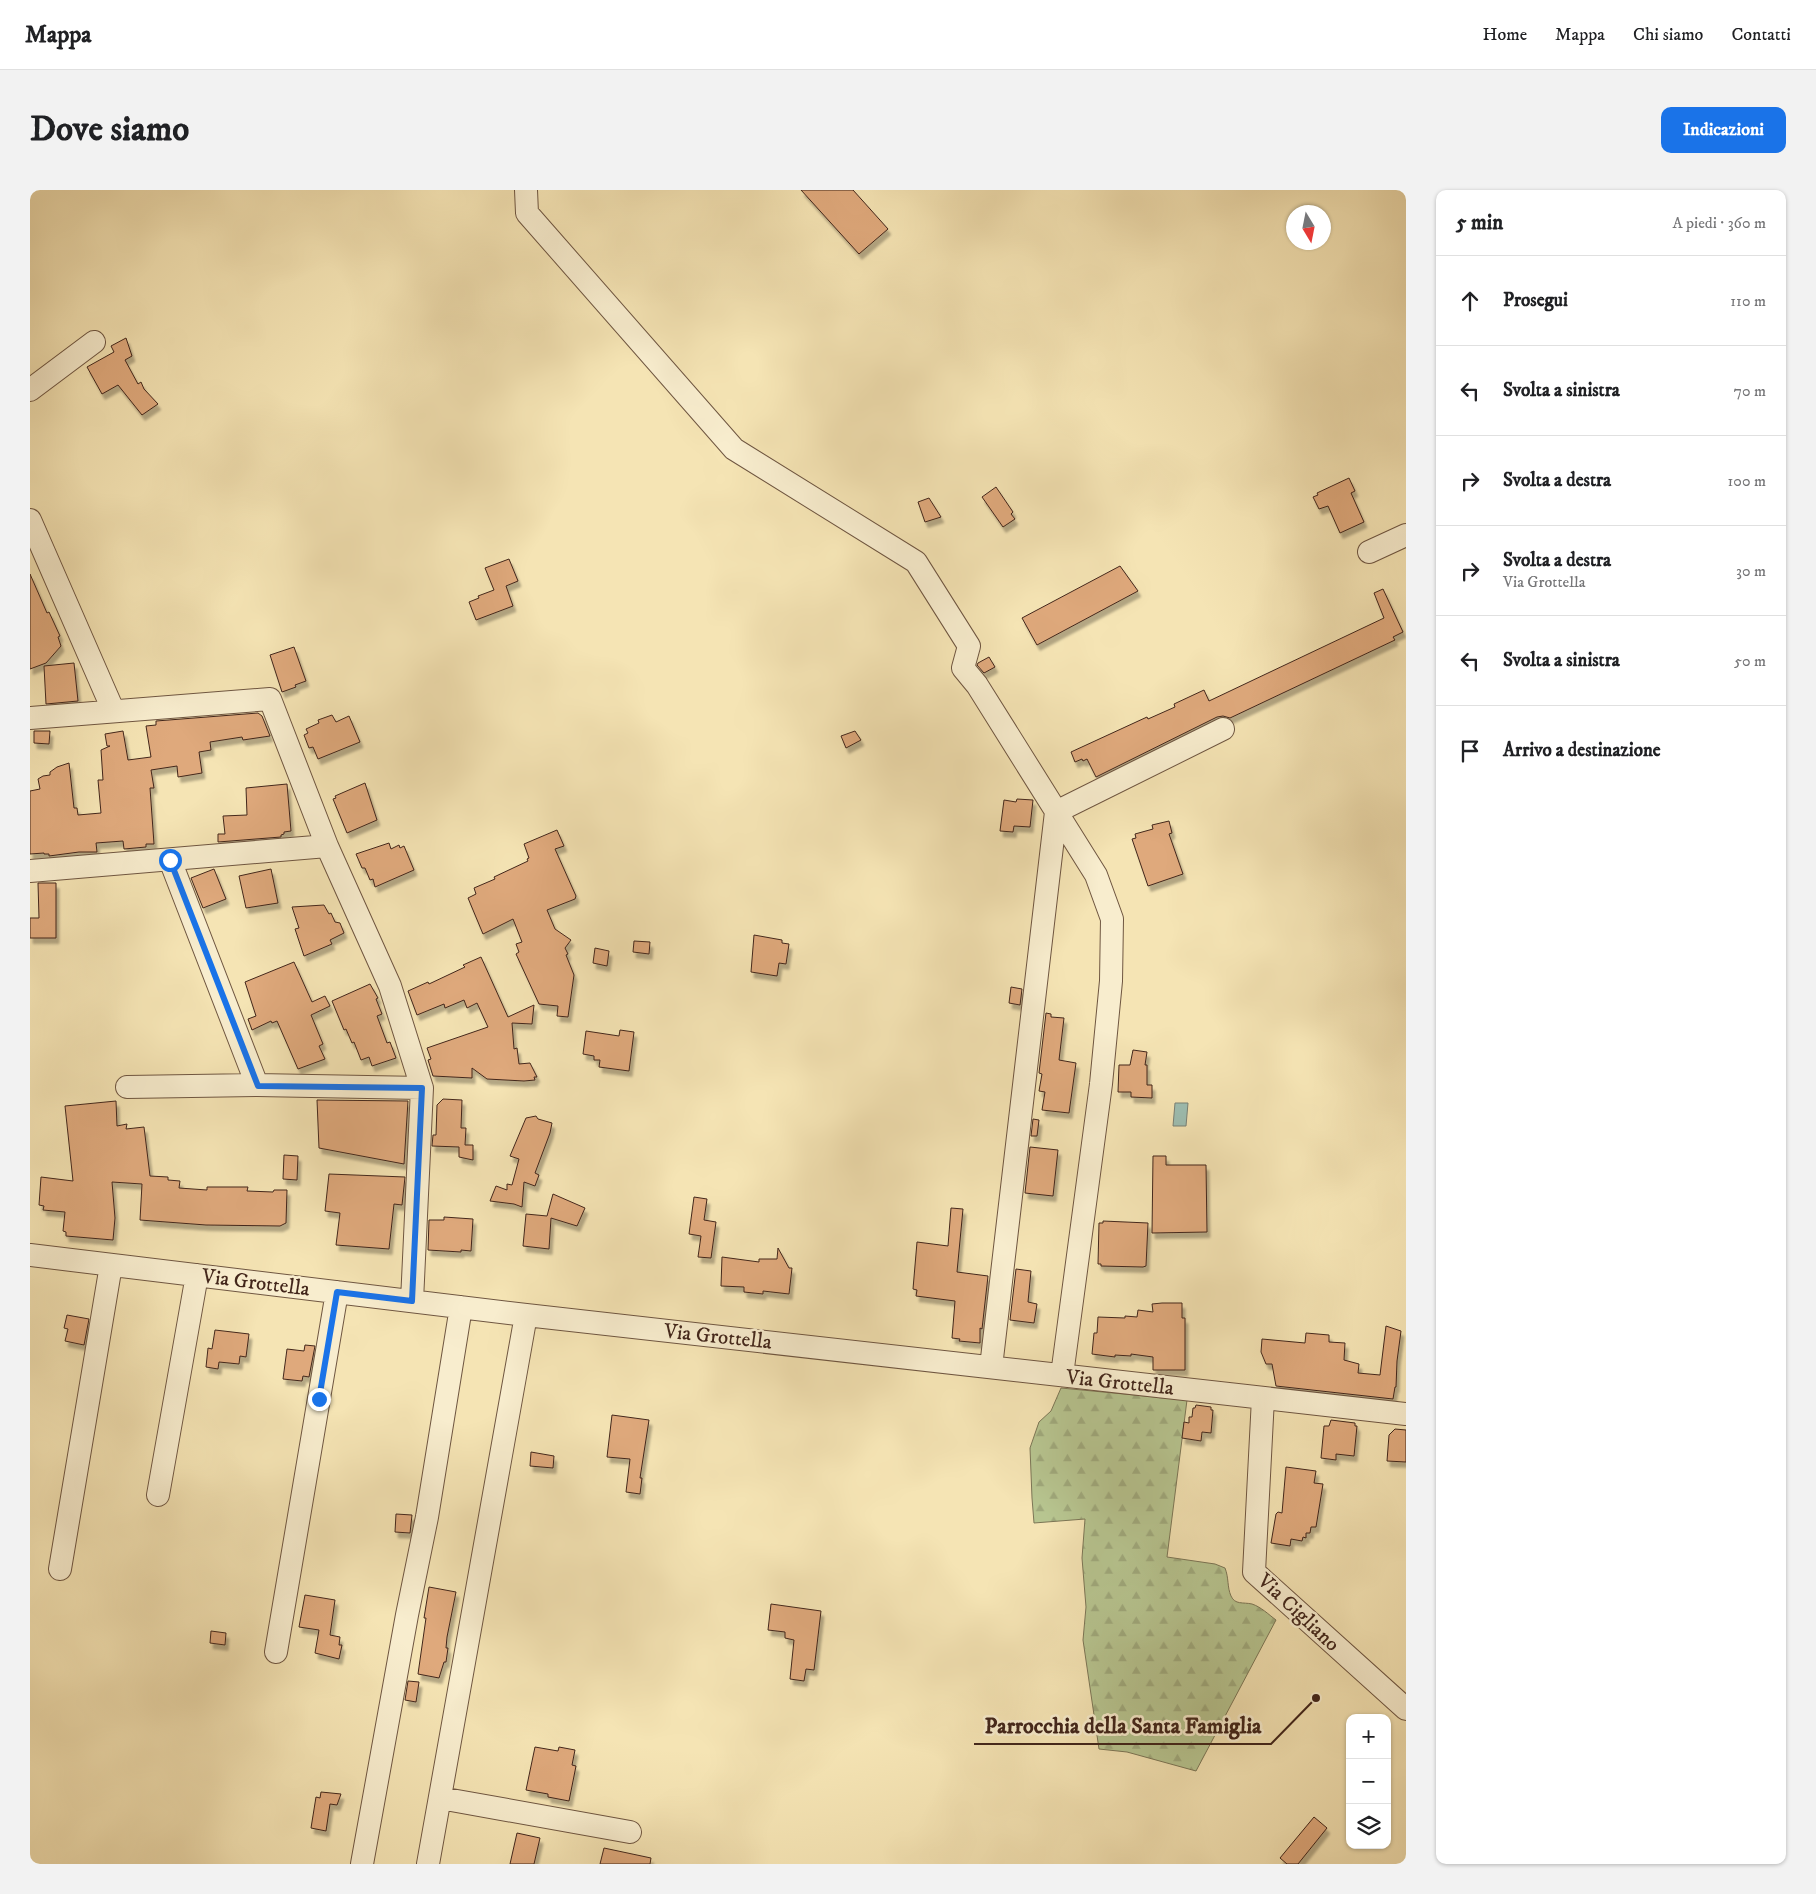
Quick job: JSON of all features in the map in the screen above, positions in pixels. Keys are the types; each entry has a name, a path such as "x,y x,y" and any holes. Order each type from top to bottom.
{"street":[{"path":"526,190 527,213 734,449 916,562 969,646 963,668 977,685 1096,875 1112,919 1111,981 1101,1084 1062,1375"},
{"path":"30,390 94,342"},
{"path":"30,520 113,710"},
{"path":"1369,552 1406,535"},
{"path":"30,718 270,699 327,846 390,986 422,1088 412,1301"},
{"path":"1056,812 1223,729"},
{"path":"991,1367 1056,812"},
{"path":"30,871 327,846"},
{"path":"170,860 258,1086"},
{"path":"127,1087 422,1088"},
{"name":"Via Grottella","path":"30,1255 526,1315 1406,1414"},
{"path":"60,1569 111,1265"},
{"path":"158,1495 197,1275"},
{"path":"276,1652 337,1292"},
{"path":"362,1864 407,1615 427,1517 461,1307"},
{"path":"428,1864 526,1315"},
{"name":"Via Cigliano","path":"1264,1398 1254,1572 1404,1703"},
{"path":"440,1798 630,1832"}],"green space":[{"path":"1061,1388 1187,1400 1167,1557 1215,1564 1225,1568 1233,1599 1237,1602 1255,1605 1276,1620 1196,1771 1127,1752 1099,1749 1083,1640 1086,1607 1082,1558 1085,1519 1034,1523 1030,1448 1039,1422 1051,1411"}],"water":[{"path":"1175,1103 1188,1103 1186,1126 1173,1126"}],"building":[{"path":"801,190 853,190 888,229 859,254"},
{"path":"126,338 132,356 125,360 138,384 141,382 144,389 158,404 142,415 118,385 102,394 87,367 114,352 111,346"},
{"path":"1349,478 1355,491 1351,493 1364,522 1340,533 1328,506 1319,509 1313,497 1318,495 1317,493"},
{"path":"996,487 1013,512 1011,514 1015,519 1003,527 982,497"},
{"path":"929,498 941,517 925,522 918,502"},
{"path":"509,559 518,581 506,586 513,606 476,620 469,602 479,598 478,596 494,590 485,568"},
{"path":"1120,566 1138,591 1037,645 1022,618"},
{"path":"30,574 47,613 49,612 60,636 58,637 61,646 46,663 30,669"},
{"path":"1383,589 1403,632 1393,637 1395,640 1230,718 1217,717 1096,777 1087,759 1075,762 1071,752 1147,717 1148,719 1175,707 1174,704 1204,690 1209,701 1384,618 1374,593"},
{"path":"294,647 306,681 282,692 270,655"},
{"path":"989,657 995,667 984,673 977,665"},
{"path":"74,663 78,701 46,704 44,666"},
{"path":"258,713 262,716 270,736 243,740 242,737 210,742 211,750 199,752 202,773 178,777 177,766 151,770 154,788 150,788 154,844 146,844 146,847 124,849 123,841 96,843 97,852 49,856 49,854 44,853 30,854 30,791 40,789 38,779 50,775 50,772 57,767 69,763 74,808 77,808 78,815 101,813 98,780 103,780 101,750 110,746 107,746 105,734 123,731 128,760 151,757 146,726 156,725 156,721"},
{"path":"332,715 336,722 349,716 360,742 318,759 313,747 309,748 304,735 308,733 306,729 319,723 318,720"},
{"path":"34,731 50,731 49,744 34,743"},
{"path":"855,731 861,740 846,748 841,736"},
{"path":"365,783 377,820 347,833 333,799 336,798 335,796"},
{"path":"287,784 291,831 284,832 281,837 218,842 218,834 225,834 223,816 247,815 246,788"},
{"path":"1017,799 1033,800 1030,827 1014,826 1013,832 1000,831 1004,800 1016,802"},
{"path":"1169,821 1172,833 1169,834 1183,874 1148,886 1132,839 1136,838 1135,834 1153,829 1152,825"},
{"path":"557,830 564,846 555,849 576,896 575,899 547,910 555,929 571,940 565,948 574,975 568,1017 557,1016 558,1006 539,1004 516,954 519,952 516,944 522,942 513,919 483,934 468,898 476,894 474,888 528,861 527,859 529,858 524,844"},
{"path":"389,843 391,849 399,845 400,848 404,846 414,870 375,887 373,879 370,880 356,854"},
{"path":"214,869 226,899 203,908 191,878"},
{"path":"271,869 278,903 246,908 239,876"},
{"path":"38,883 56,883 56,938 30,938 30,918 39,918"},
{"path":"324,905 329,914 331,913 335,922 340,923 344,933 330,940 332,944 304,956 295,929 299,928 292,907"},
{"path":"754,935 782,940 782,943 789,944 786,964 779,963 777,976 751,972"},
{"path":"634,941 650,942 649,954 633,952"},
{"path":"595,948 609,951 607,966 593,963"},
{"path":"481,957 508,1017 534,1005 532,1024 512,1023 514,1049 517,1048 519,1064 530,1063 537,1077 534,1077 535,1080 487,1079 472,1068 472,1078 433,1076 428,1060 431,1059 427,1048 488,1027 477,1003 467,1008 464,1000 445,1008 444,1004 417,1015 408,991 428,982 429,984 465,967 463,965"},
{"path":"294,962 312,1002 325,996 330,1006 311,1015 323,1044 319,1046 325,1059 298,1069 277,1021 272,1023 271,1021 252,1030 248,1019 256,1016 245,982"},
{"path":"370,984 378,998 376,999 382,1014 377,1016 387,1043 390,1042 396,1058 372,1066 369,1057 361,1060 354,1042 352,1043 346,1029 344,1030 332,1001"},
{"path":"1011,987 1022,989 1020,1005 1009,1003"},
{"path":"1046,1013 1051,1014 1051,1017 1064,1018 1059,1060 1076,1063 1069,1113 1042,1110 1045,1092 1039,1091 1042,1074 1039,1073"},
{"path":"620,1030 634,1032 629,1071 599,1067 600,1060 594,1060 594,1056 583,1054 586,1031 619,1036"},
{"path":"1133,1050 1147,1052 1145,1065 1147,1065 1147,1085 1152,1085 1152,1098 1131,1097 1131,1092 1118,1092 1119,1065 1130,1065"},
{"path":"443,1099 462,1100 461,1128 466,1128 465,1145 473,1145 473,1160 459,1157 459,1147 432,1146 433,1135 436,1135 437,1105"},
{"path":"317,1100 408,1101 404,1164 319,1148"},
{"path":"116,1101 117,1126 127,1124 126,1129 144,1127 150,1176 168,1177 168,1180 180,1181 179,1188 207,1190 207,1187 248,1187 247,1191 273,1192 274,1190 287,1190 286,1223 280,1226 206,1225 140,1220 142,1184 112,1182 115,1218 113,1240 66,1236 66,1232 63,1231 65,1212 43,1210 44,1206 39,1205 41,1177 73,1181 65,1106"},
{"path":"536,1116 538,1119 552,1123 535,1173 539,1175 535,1186 524,1182 522,1207 490,1201 496,1186 507,1190 507,1184 512,1185 519,1159 510,1156 526,1118"},
{"path":"1033,1119 1039,1120 1037,1136 1031,1136"},
{"path":"1030,1147 1058,1150 1053,1196 1025,1193"},
{"path":"284,1155 298,1156 297,1180 283,1179"},
{"path":"1153,1156 1166,1156 1166,1165 1206,1165 1207,1232 1152,1233"},
{"path":"329,1174 405,1177 402,1205 394,1204 389,1249 336,1245 340,1213 325,1211"},
{"path":"553,1194 585,1208 577,1226 551,1218 549,1249 523,1246 526,1214 547,1216"},
{"path":"694,1197 707,1199 704,1220 716,1222 711,1258 698,1257 701,1236 689,1234"},
{"path":"951,1208 963,1209 957,1272 988,1276 982,1329 980,1328 980,1343 959,1341 960,1339 952,1338 955,1301 916,1296 917,1290 913,1289 917,1242 948,1246"},
{"path":"444,1217 473,1219 471,1251 428,1250 429,1220 444,1220"},
{"path":"1103,1221 1148,1223 1146,1266 1101,1266 1101,1264 1098,1264 1099,1223 1103,1223"},
{"path":"778,1248 789,1268 792,1268 789,1294 763,1291 763,1294 744,1292 744,1287 721,1286 722,1257 759,1262 759,1259 777,1259"},
{"path":"1016,1269 1031,1271 1028,1302 1037,1304 1034,1323 1010,1320"},
{"path":"1182,1303 1182,1318 1185,1318 1185,1370 1153,1370 1153,1357 1131,1354 1131,1356 1115,1355 1115,1357 1092,1354 1094,1333 1097,1333 1098,1317 1137,1317 1138,1310 1153,1312 1152,1304"},
{"path":"67,1315 89,1319 84,1345 65,1341 68,1329 64,1328"},
{"path":"1386,1326 1401,1331 1396,1387 1393,1399 1276,1386 1272,1364 1266,1364 1261,1352 1262,1339 1305,1343 1306,1333 1329,1335 1329,1342 1345,1343 1344,1360 1359,1364 1358,1373 1380,1375"},
{"path":"215,1330 249,1334 246,1357 240,1356 239,1364 219,1362 218,1369 206,1367 208,1348 212,1349"},
{"path":"305,1345 315,1346 309,1377 303,1376 302,1381 283,1379 287,1349 304,1351"},
{"path":"1196,1405 1211,1407 1211,1410 1213,1410 1211,1433 1202,1432 1201,1441 1182,1438 1184,1422 1189,1423 1189,1417 1192,1417 1193,1408"},
{"path":"612,1415 649,1420 640,1478 642,1478 640,1494 626,1492 630,1459 607,1457"},
{"path":"1331,1420 1355,1423 1355,1426 1357,1426 1354,1456 1336,1454 1336,1460 1321,1458 1324,1426 1329,1426"},
{"path":"1395,1429 1406,1430 1406,1462 1387,1461 1389,1435"},
{"path":"531,1452 554,1456 553,1468 530,1466"},
{"path":"1286,1467 1316,1471 1314,1483 1323,1484 1316,1527 1311,1527 1310,1533 1306,1533 1306,1538 1303,1537 1302,1541 1291,1539 1290,1546 1271,1543 1276,1514 1278,1512 1282,1513"},
{"path":"396,1514 412,1515 410,1533 395,1532"},
{"path":"429,1587 456,1592 447,1637 446,1662 444,1662 439,1678 418,1674"},
{"path":"305,1595 335,1600 330,1635 340,1637 339,1645 342,1645 339,1659 315,1653 319,1630 299,1627"},
{"path":"771,1604 821,1611 814,1670 806,1669 804,1681 790,1679 794,1640 785,1638 785,1632 768,1630"},
{"path":"211,1631 226,1633 225,1645 210,1643"},
{"path":"408,1681 419,1682 416,1702 405,1700"},
{"path":"535,1747 558,1751 559,1747 575,1750 572,1765 576,1766 569,1801 548,1797 548,1794 526,1790"},
{"path":"321,1792 341,1794 337,1805 330,1804 326,1831 311,1828 316,1797 320,1798"},
{"path":"1314,1817 1327,1828 1298,1864 1287,1864 1280,1858"},
{"path":"517,1833 540,1838 534,1864 510,1864"},
{"path":"604,1848 651,1858 650,1864 600,1864"}],"place":[{"name":"Parrocchia della Santa Famiglia","path":"1316,1698"}],"route":[{"path":"170,860 258,1086 422,1088 412,1301 337,1292 319,1399"}]}
